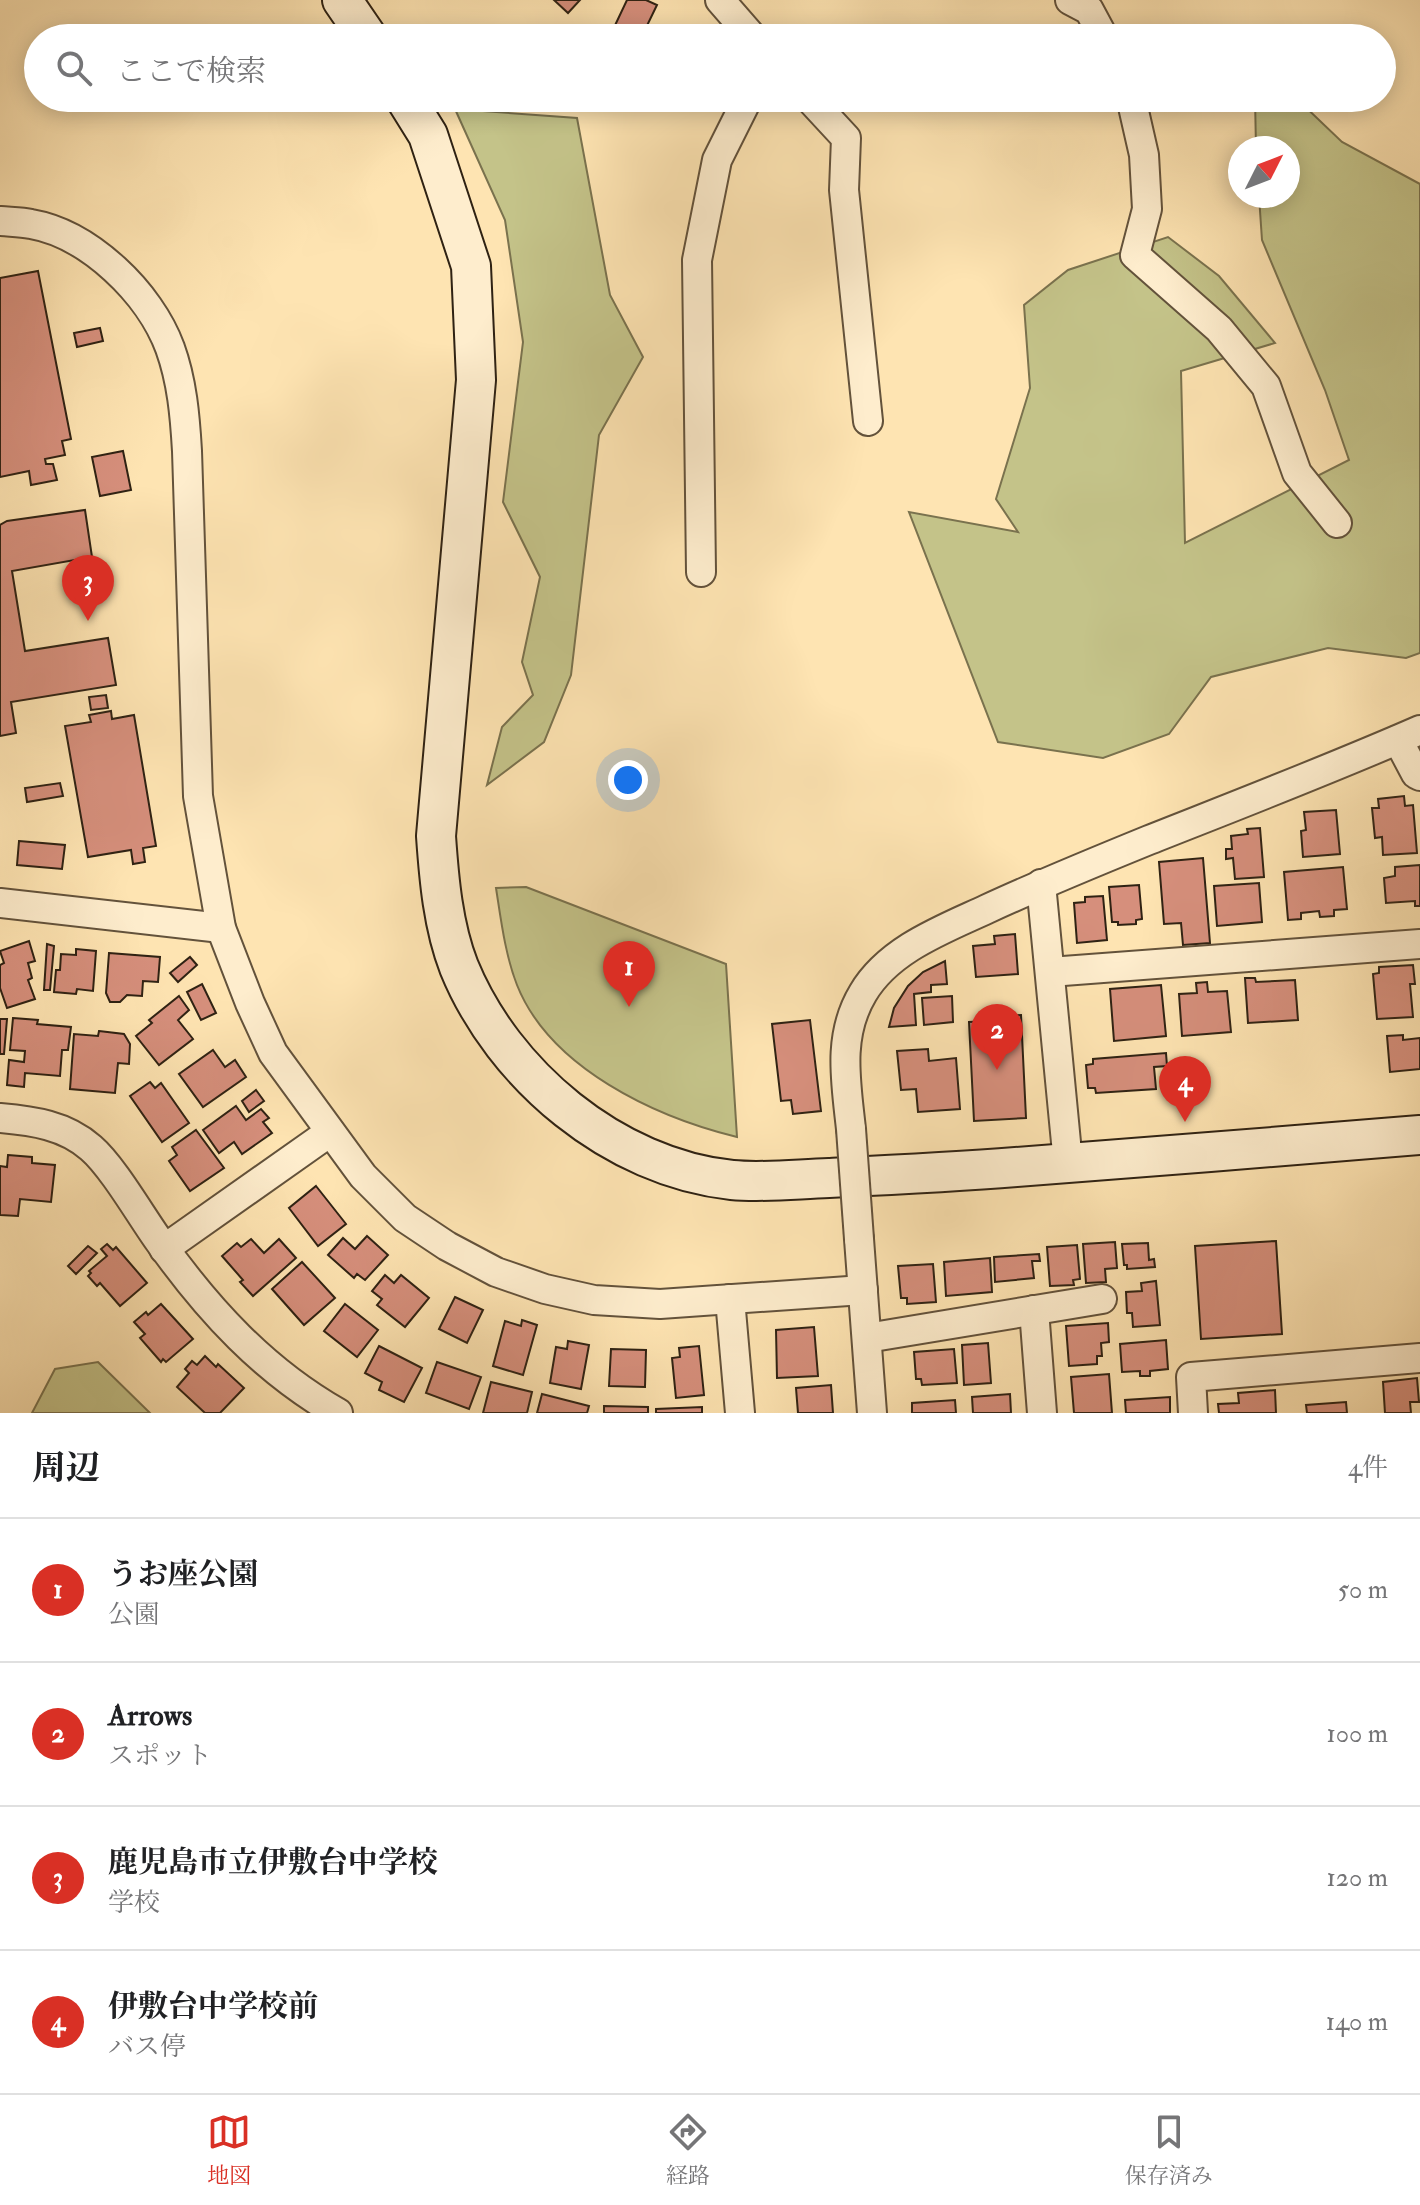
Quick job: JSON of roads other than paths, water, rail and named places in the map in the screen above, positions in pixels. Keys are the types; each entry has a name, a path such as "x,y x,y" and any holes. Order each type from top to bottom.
{"street":[{"path":"342,0 358,24"},
{"path":"720,0 741,24"},
{"path":"1070,0 1089,10 1096,24"},
{"path":"414,112 428,135 471,266 476,380 436,836 439,882 458,965 482,1013 542,1089 586,1123 630,1151 670,1166 731,1180 1068,1163 1420,1135"},
{"path":"701,572 697,260 717,160 741,112"},
{"path":"822,112 846,138 844,190 868,421"},
{"path":"1134,112 1144,155 1147,209 1135,255 1219,329 1266,386 1297,473 1337,523"},
{"path":"0,221 32,224 60,233 113,267 136,290 169,346 184,399 198,796 221,928 273,1053 363,1176 405,1218 447,1246 496,1272 545,1289 594,1300 660,1304 863,1290"},
{"path":"872,1413 845,1067 845,1039 864,991 887,965 931,935 1041,884 1409,735 1416,774 1420,776"},
{"path":"1041,884 1068,1163"},
{"path":"0,903 221,928"},
{"path":"1050,972 1420,944"},
{"path":"0,1118 51,1126 92,1148 193,1289 237,1337 282,1375 338,1413"},
{"path":"164,1249 330,1132"},
{"path":"730,1299 740,1413"},
{"path":"867,1338 1102,1299"},
{"path":"1034,1310 1042,1413"},
{"path":"1193,1413 1191,1377 1420,1358"}],"place":[{"name":"鹿児島市立伊敷台中学校","path":"88,621"},
{"name":"うお座公園","path":"629,1007"},
{"name":"Arrows","path":"997,1070"},
{"name":"伊敷台中学校前","path":"1185,1122"}]}
